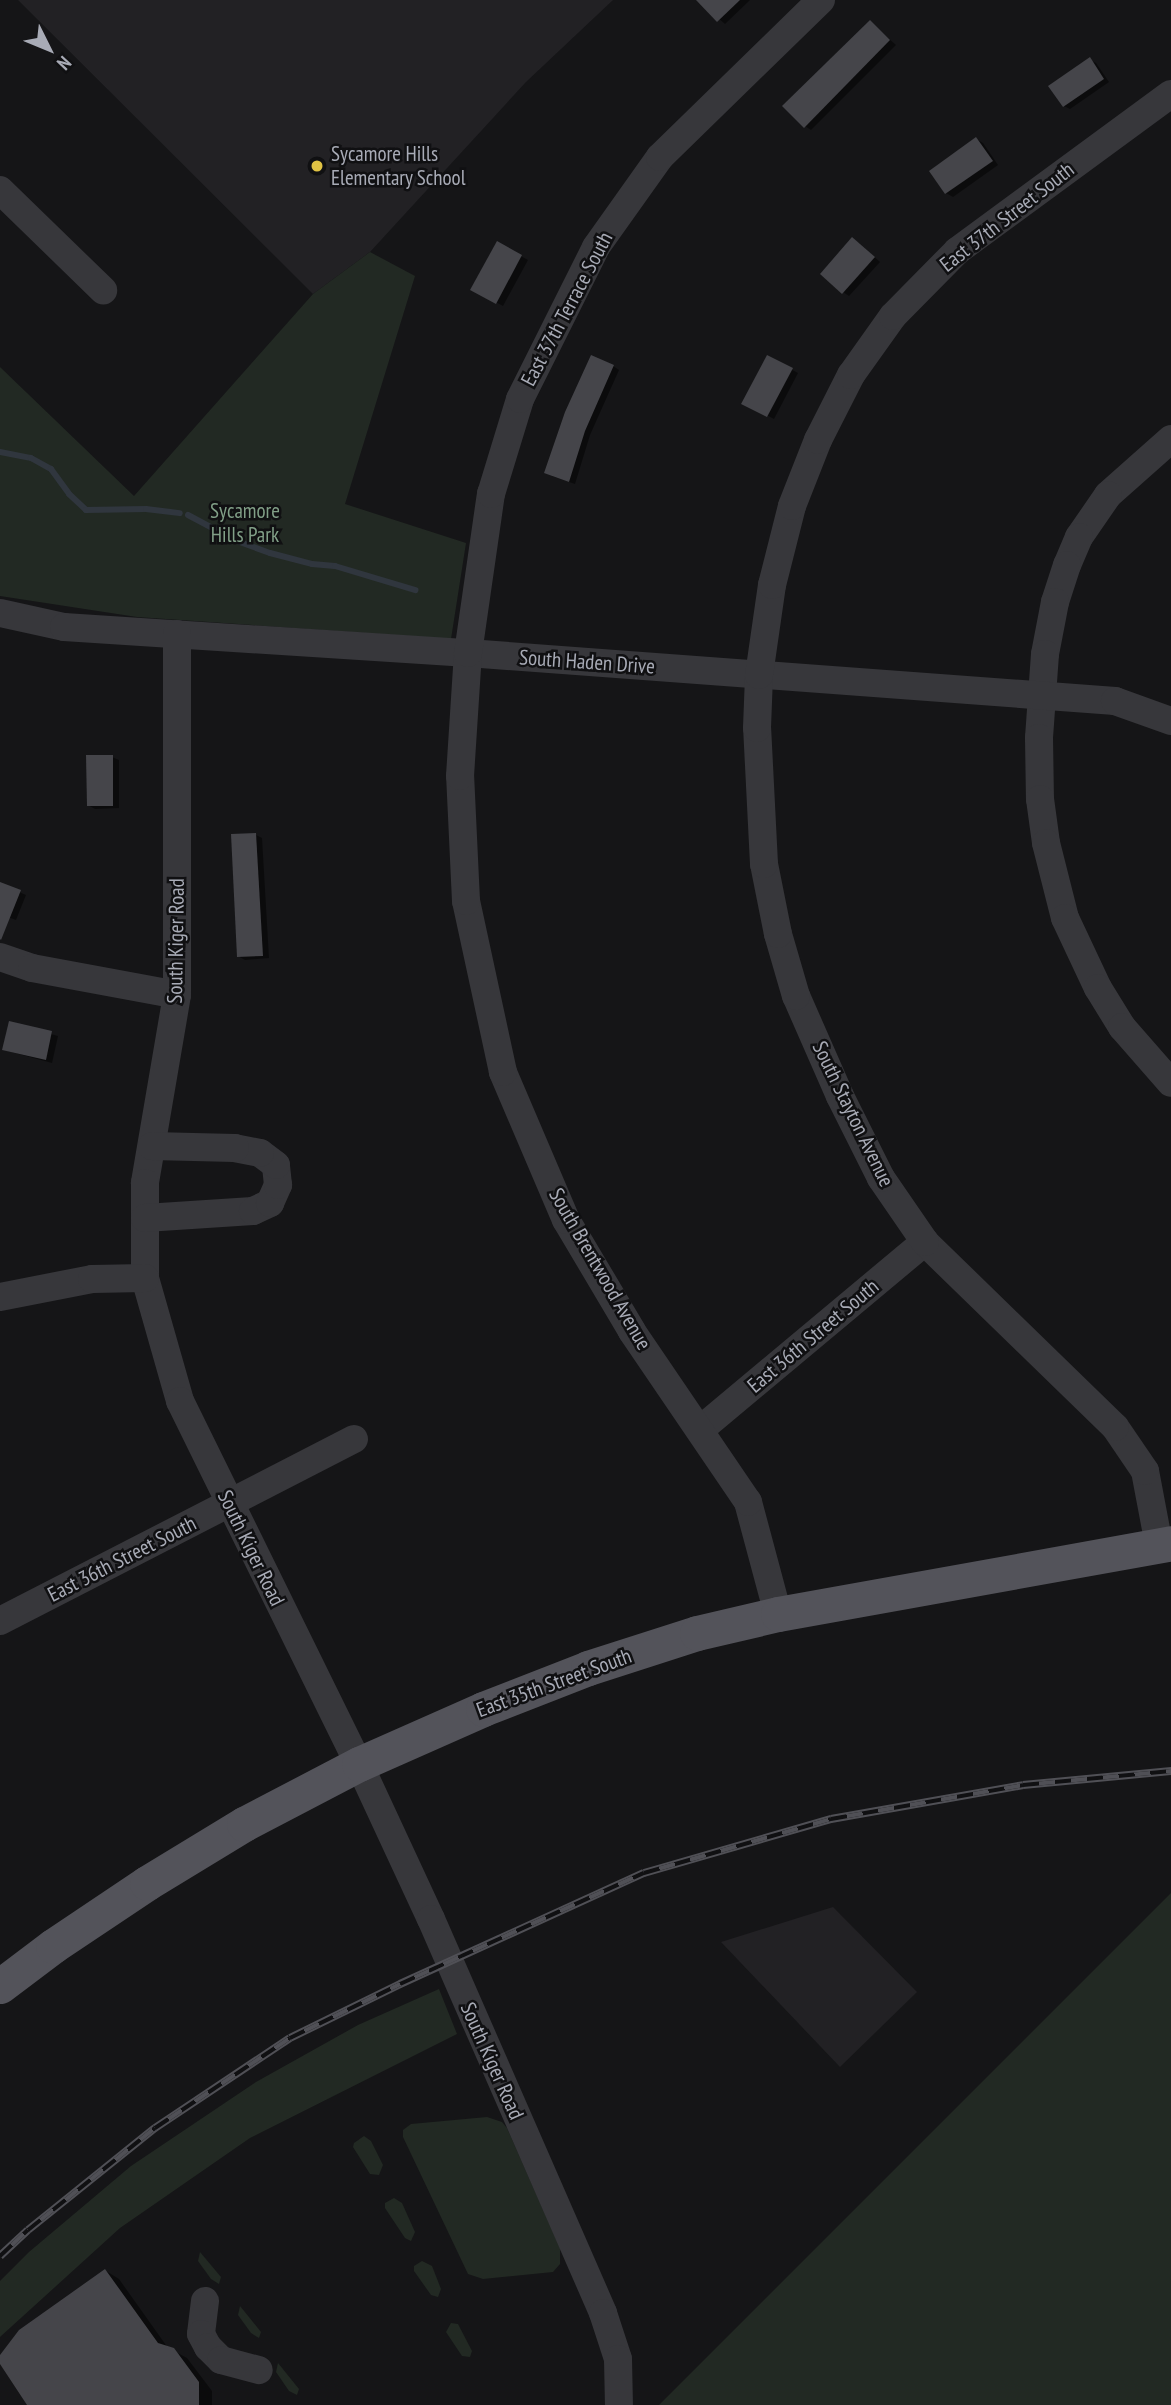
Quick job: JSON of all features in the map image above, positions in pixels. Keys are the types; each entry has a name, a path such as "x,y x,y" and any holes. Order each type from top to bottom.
{"main road":[{"name":"East 35th Street South","path":"0,1986 52,1946 147,1883 244,1824 359,1764 482,1709 588,1668 696,1633 778,1614 1165,1544"}],"street":[{"name":"East 37th Terrace South","path":"468,653 491,494 520,400 596,247 660,157 821,0"},
{"name":"East 37th Street South","path":"759,675 772,585 792,506 818,440 851,375 893,316 957,251 1171,94"},
{"path":"0,190 103,290"},
{"path":"1171,439 1108,495 1079,537 1055,602 1045,654 1039,738 1040,799 1046,843 1065,918 1098,988 1116,1017 1171,1083"},
{"name":"South Haden Drive","path":"0,613 64,628 468,653 1115,701 1171,721"},
{"name":"South Kiger Road","path":"177,634 177,995 145,1183 145,1278 180,1401 359,1764 431,1919 603,2314 618,2359 619,2405"},
{"name":"South Brentwood Avenue","path":"468,653 460,776 466,901 503,1072 566,1220 632,1331 748,1502 778,1614"},
{"name":"South Stayton Avenue","path":"759,675 757,728 764,864 793,984 840,1096 881,1178 925,1242 1115,1427 1145,1471 1165,1544"},
{"path":"0,957 32,968 177,995"},
{"path":"145,1218 253,1211 270,1203 278,1185 276,1165 260,1153 235,1147 152,1146"},
{"name":"East 36th Street South","path":"701,1429 925,1242"},
{"path":"0,1297 92,1279 145,1278"},
{"name":"East 36th Street South","path":"0,1620 354,1439"},
{"path":"205,2301 201,2334 208,2347 221,2360 259,2370"}],"shaded area":[{"name":"Sycamore Hills Elementary School","path":"18,0 613,0 526,82 370,252 313,294"},
{"path":"833,1907 917,1992 840,2067 721,1942"}],"green space":[{"name":"Sycamore Hills Park","path":"370,252 415,276 345,504 466,543 451,639 137,617 0,596 0,367 134,496 313,294"},
{"path":"1171,1893 1171,2405 659,2405"},
{"path":"439,1989 457,2034 250,2138 120,2228 0,2337 0,2281 29,2252 131,2166 256,2082 358,2025"},
{"path":"487,2117 502,2122 507,2128 560,2248 560,2264 553,2272 483,2279 468,2274 403,2137 403,2130 411,2124"},
{"path":"364,2136 371,2141 383,2165 379,2175 370,2174 353,2147 354,2143"},
{"path":"394,2198 402,2203 415,2232 411,2241 405,2238 385,2208 385,2203"},
{"path":"200,2252 221,2277 219,2284 211,2279 198,2261"},
{"path":"422,2261 432,2266 441,2289 438,2297 431,2295 414,2271 414,2266"},
{"path":"240,2306 261,2332 259,2338 251,2333 238,2315"},
{"path":"451,2323 458,2324 472,2351 470,2357 462,2356 446,2332"},
{"path":"278,2363 299,2389 297,2395 289,2391 276,2372"}],"building":[{"path":"696,0 740,0 717,22"},
{"path":"870,20 890,40 804,128 782,106"},
{"path":"1090,57 1104,79 1063,107 1048,86"},
{"path":"976,137 993,161 945,194 929,171"},
{"path":"852,237 875,257 842,294 820,274"},
{"path":"497,241 522,255 496,304 470,290"},
{"path":"591,355 614,365 585,431 569,482 544,473 565,412"},
{"path":"767,355 793,368 767,417 741,404"},
{"path":"86,755 113,755 113,806 87,806"},
{"path":"256,833 263,956 237,957 231,834"},
{"path":"0,882 21,890 1,940 0,939"},
{"path":"9,1021 52,1031 46,1060 2,1050"},
{"path":"105,2269 158,2343 174,2348 199,2382 199,2405 27,2405 0,2364 0,2355 19,2330"}],"waterway":[{"path":"0,452 31,458 51,469 69,494 86,510 146,509 180,513"},
{"path":"188,515 237,541 270,553 312,564 335,566 415,590"}],"railway":[{"path":"0,2256 28,2230 155,2128 290,2038 400,1984 644,1873 831,1819 1023,1785 1171,1771"}],"place":[{"name":"Sycamore Hills Elementary School","path":"317,166"}]}
